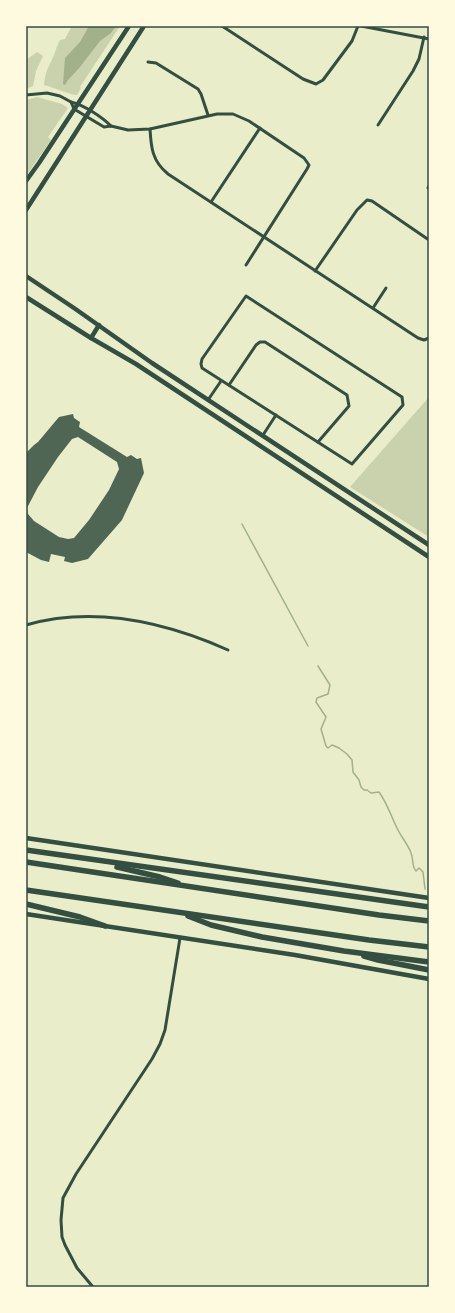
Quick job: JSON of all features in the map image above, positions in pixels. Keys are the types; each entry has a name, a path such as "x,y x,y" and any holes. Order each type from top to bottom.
{"highway":[{"path":"26,848 160,876 192,888"},
{"path":"26,848 429,907"},
{"path":"26,862 192,888 429,921"},
{"path":"26,890 369,940 429,947"},
{"path":"26,904 80,917 105,926"},
{"path":"178,912 211,926 262,937 344,951 429,962"},
{"path":"344,951 378,960 429,970"}],"main road":[{"path":"26,181 129,26"},
{"path":"26,210 144,26"},
{"path":"26,276 148,360 429,545"},
{"path":"26,297 91,338 136,364 429,557"},
{"path":"91,338 99,325"},
{"path":"203,408 208,400"},
{"path":"26,838 429,898"},
{"path":"26,914 295,955 429,979"}],"street":[{"path":"222,26 303,79 316,84 323,80 352,41 358,26"},
{"path":"361,26 429,39"},
{"path":"378,125 413,71 419,59 424,37"},
{"path":"148,62 156,63 198,89 208,115"},
{"path":"26,95 47,93 60,96 90,111 111,126"},
{"path":"71,102 74,109 104,127 111,126 128,130 150,128 208,115 224,113 233,114 260,128 304,158 308,165 307,169 246,264"},
{"path":"150,128 154,154 157,163 161,168 418,338 425,340 429,338"},
{"path":"211,202 260,128"},
{"path":"315,271 357,210 367,200 372,201 429,240"},
{"path":"373,308 386,288"},
{"path":"246,296 402,397 403,405 352,464 229,385 202,368 201,364 202,360 246,296"},
{"path":"229,385 256,345 260,342 265,342 346,395 349,406 318,442"},
{"path":"208,400 222,380"},
{"path":"263,435 276,415"},
{"path":"26,625 67,618 121,619 156,625 181,632 228,650"},
{"path":"93,1287 77,1268 65,1246 62,1237 61,1220 63,1198 76,1174 152,1059 160,1044 167,1023 180,938"}],"shaded area":[{"path":"72,26 120,26 80,87 81,88 77,95 44,85 46,73 59,42 60,40 65,39"},
{"path":"89,26 116,26 111,33 100,41 65,85 63,84 65,58 80,42"},
{"path":"37,52 43,56 36,71 33,86 26,89 26,60"},
{"path":"37,97 62,104 68,108 48,137 51,140 26,176 26,100"},
{"path":"429,397 429,537 350,487"}],"building":[{"path":"73,414 74,418 80,422 79,427 127,457 131,455 137,459 141,458 144,473 122,520 88,559 72,563 64,561 65,557 51,554 49,562 41,560 26,552 26,453 38,442 59,417","holes":["78,437 117,462 119,469 109,490 89,520 74,538 68,539 59,537 34,521 28,514 27,508 38,487 72,439"]}],"waterway":[{"path":"242,524 308,646"},
{"path":"318,666 330,685 328,694 317,698 316,702 326,717 321,729 326,746 328,748 332,745 347,754 352,760 353,772 359,780 361,787 371,793 379,792 382,796 410,850 414,869 416,871 419,868 423,872 425,889"}]}
